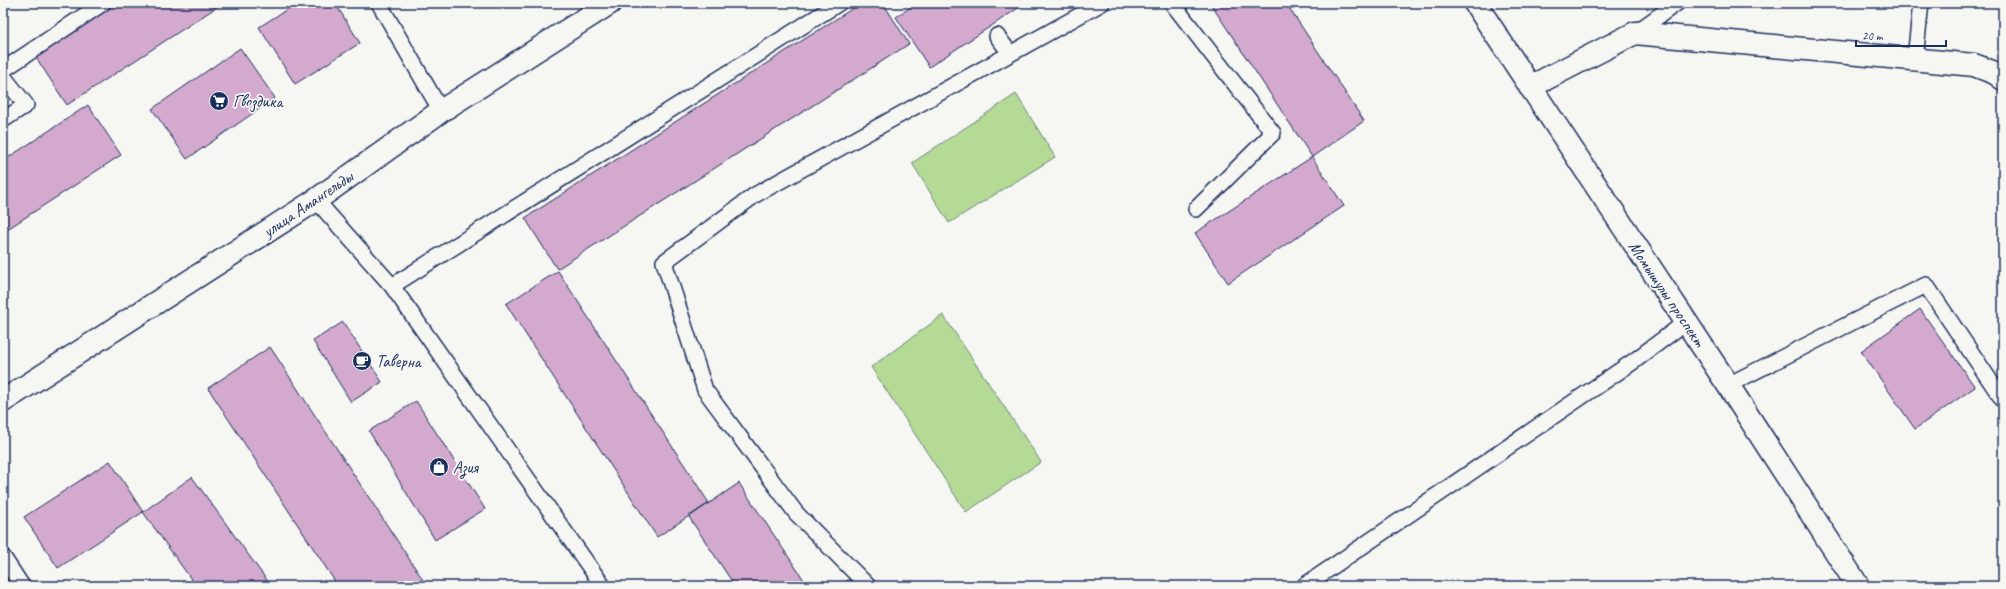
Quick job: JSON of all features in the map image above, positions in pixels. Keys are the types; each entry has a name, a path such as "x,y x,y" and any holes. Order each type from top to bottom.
{"street":[{"name":"улица Амангельды","path":"3,401 316,200 442,111 610,3"},
{"name":"Момышулы проспект","path":"1474,3 1728,385 1858,586"},
{"path":"1530,87 1635,33 1974,65 1995,73 2003,79"}],"lane":[{"path":"3,70 103,3"},
{"path":"379,3 442,111"},
{"path":"392,286 839,3"},
{"path":"868,586 796,513 706,390 664,262 755,195 1102,3"},
{"path":"1172,3 1273,132 1196,209"},
{"path":"1635,33 1677,3"},
{"path":"1915,59 1921,3"},
{"path":"997,36 1010,53"},
{"path":"3,76 26,105 3,120"},
{"path":"316,200 392,286 603,586"},
{"path":"1728,385 1926,286 2003,400"},
{"path":"1304,586 1634,361 1686,322"},
{"path":"3,557 22,586"}],"green space":[{"path":"1016,94 1055,157 949,223 912,163"},
{"path":"943,315 1041,462 966,512 871,367"}],"building":[{"path":"115,3 223,3 67,105 35,56"},
{"path":"297,3 335,3 360,43 295,84 259,27"},
{"path":"861,3 883,3 909,44 557,269 525,218"},
{"path":"917,3 1026,3 929,67 896,17"},
{"path":"1210,3 1286,3 1364,121 1312,157"},
{"path":"240,48 275,98 187,159 152,109"},
{"path":"88,105 121,155 3,232 3,161"},
{"path":"1312,157 1344,206 1228,283 1195,233"},
{"path":"558,271 709,503 657,537 506,304"},
{"path":"1920,309 1975,387 1915,429 1861,351"},
{"path":"343,322 382,382 351,402 313,341"},
{"path":"270,347 427,586 338,586 208,388"},
{"path":"416,401 485,509 435,540 369,431"},
{"path":"110,461 143,512 58,568 24,517"},
{"path":"192,477 271,586 196,586 143,512"},
{"path":"739,483 808,586 735,586 689,517"},
{"path":"848,580 852,586 838,586"}],"place":[{"name":"Гвоздика","path":"219,101"},
{"name":"Таверна","path":"362,361"},
{"name":"Азия","path":"439,467"}]}
